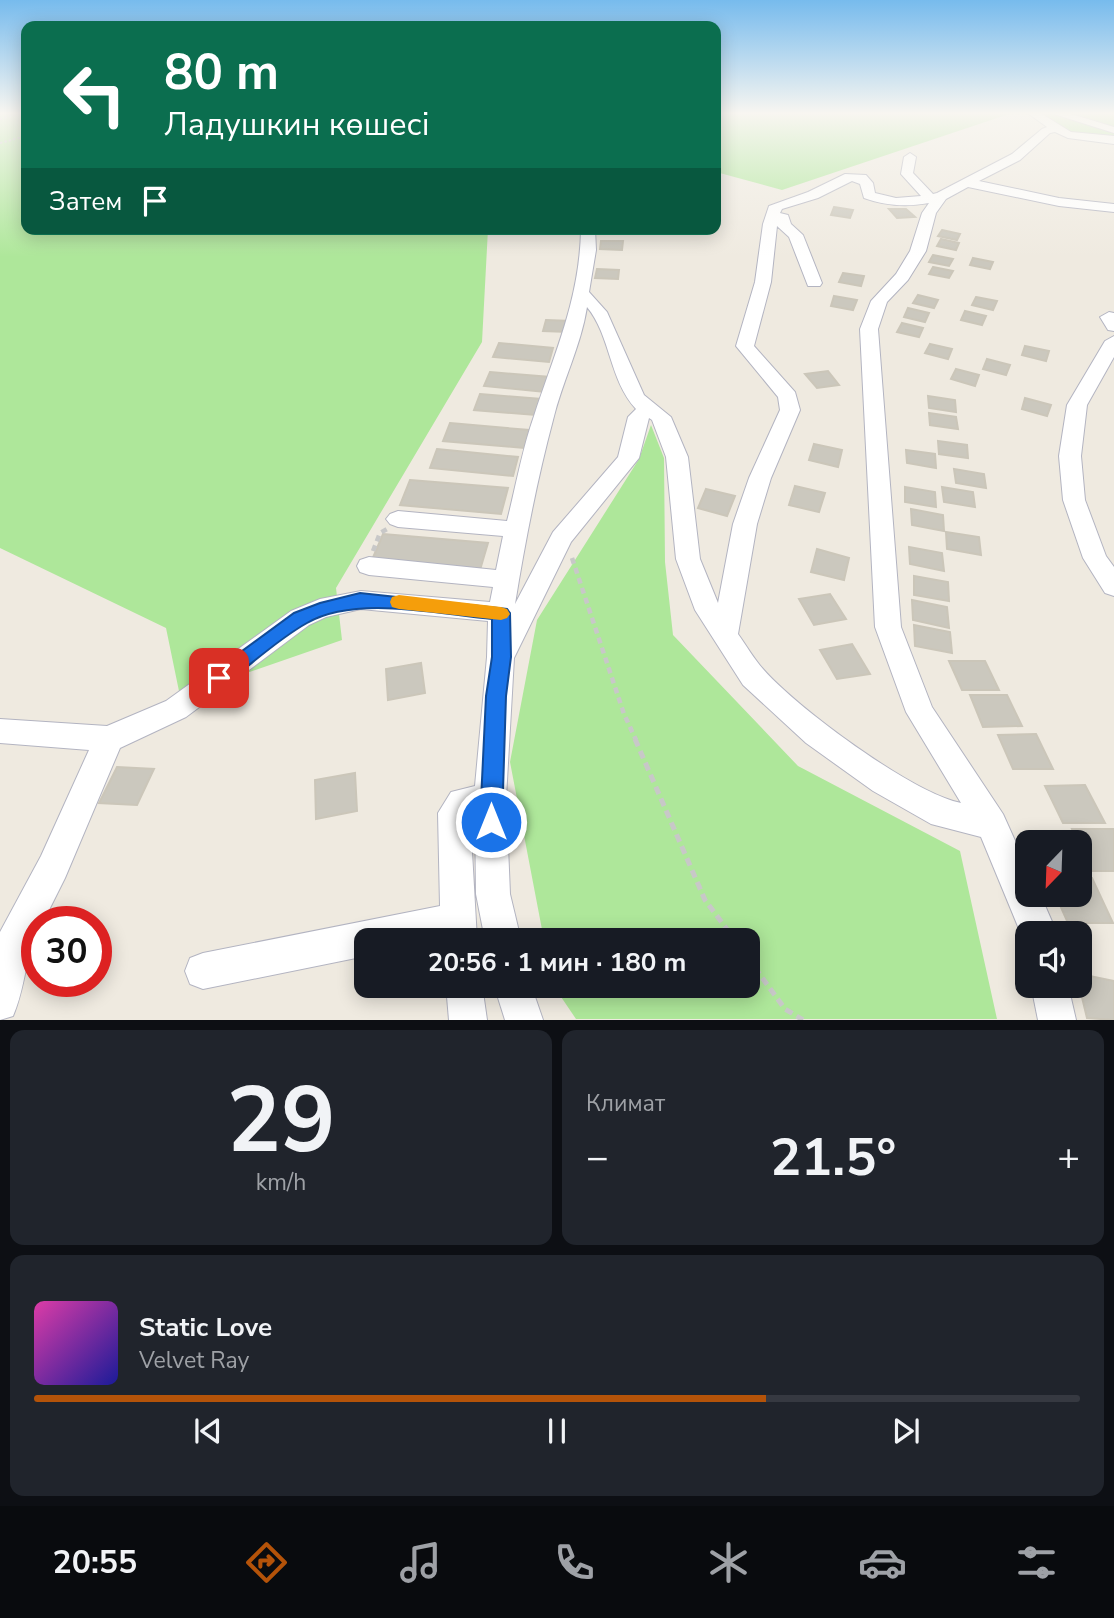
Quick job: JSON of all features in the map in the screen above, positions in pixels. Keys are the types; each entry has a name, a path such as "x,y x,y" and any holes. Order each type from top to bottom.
{"street":[{"path":"909,162 907,174 936,197"},
{"path":"725,635 745,524 760,478 790,410 788,396 745,346 763,282 772,216 776,206 813,195 849,177 861,178 866,183 869,195 881,200 915,203 936,197 1007,162"},
{"path":"967,183 1059,202 1114,208"},
{"path":"936,197 918,251 902,277 880,302 869,329 888,627 920,712 992,825 1034,921"},
{"path":"772,216 783,218 784,226 796,235 814,283"},
{"path":"500,928 493,894 490,797 496,696 502,657 501,613 513,544 542,418 575,327 589,235"},
{"path":"580,292 599,311 620,367 646,411 661,417 677,457 688,559 708,610 753,677 816,734 884,781 943,814 992,825"},
{"path":"1114,341 1077,405 1070,456 1074,500 1095,558 1114,587"},
{"path":"501,613 489,595 505,528 535,425 553,376 559,346"},
{"path":"502,657 561,538 628,458 638,417 646,411"},
{"path":"398,519 505,528"},
{"path":"369,566 494,578"},
{"path":"0,731 109,739 176,709 285,627 320,609 360,600 501,613"},
{"path":"0,1003 7,942 52,867 109,739"},
{"path":"458,928 454,813 462,802 490,797"},
{"path":"203,971 354,947"},
{"path":"465,998 468,1020"},
{"path":"516,998 524,1020"},
{"path":"1052,998 1056,1020"}],"path":[{"path":"369,566 368,561 380,533 398,519"},
{"path":"561,538 575,565 624,714 705,900 725,928"},
{"path":"760,975 785,1009 803,1020"}],"green space":[{"path":"0,162 21,162 21,235 488,235 482,342 336,588 342,640 180,696 166,628 0,548"},
{"path":"721,162 867,162 782,190 721,173"},
{"path":"651,425 664,458 665,562 673,635 798,766 960,851 997,1019 576,1019 562,998 760,998 760,928 542,928 510,762 537,620 639,459"}],"building":[{"path":"834,207 853,210 850,218 831,215"},
{"path":"889,209 906,209 915,217 897,218"},
{"path":"942,230 960,234 957,240 938,236"},
{"path":"941,239 959,243 956,250 937,246"},
{"path":"601,241 623,241 622,250 600,249"},
{"path":"933,255 953,259 949,266 929,262"},
{"path":"973,258 993,262 990,269 970,265"},
{"path":"933,267 953,271 949,278 929,274"},
{"path":"597,269 619,270 618,279 595,278"},
{"path":"843,273 864,276 861,286 839,282"},
{"path":"918,295 938,300 934,308 913,303"},
{"path":"834,296 857,300 853,310 831,306"},
{"path":"976,297 997,301 993,310 972,305"},
{"path":"908,308 929,313 925,322 904,317"},
{"path":"965,311 986,316 982,325 961,320"},
{"path":"546,320 571,321 569,332 543,331"},
{"path":"902,323 923,328 919,337 897,332"},
{"path":"499,343 553,348 549,362 493,357"},
{"path":"930,344 952,349 948,359 925,353"},
{"path":"1025,346 1049,351 1046,361 1022,355"},
{"path":"987,359 1010,365 1006,375 983,369"},
{"path":"956,369 979,375 975,386 951,379"},
{"path":"828,371 839,385 817,388 805,374"},
{"path":"490,372 550,377 545,392 484,386"},
{"path":"480,394 541,399 536,415 474,410"},
{"path":"928,396 955,400 956,412 929,408"},
{"path":"1025,398 1051,405 1047,416 1022,409"},
{"path":"929,413 956,417 958,429 930,425"},
{"path":"450,423 529,430 524,448 443,441"},
{"path":"938,441 967,445 968,458 939,454"},
{"path":"814,444 842,450 838,467 809,460"},
{"path":"437,449 518,457 513,476 430,468"},
{"path":"906,450 935,454 936,468 907,463"},
{"path":"954,469 984,474 986,488 956,483"},
{"path":"410,480 508,488 501,514 400,505"},
{"path":"795,486 825,493 819,512 789,505"},
{"path":"905,487 935,492 936,507 905,502"},
{"path":"942,487 973,492 975,507 944,502"},
{"path":"706,489 735,496 727,516 698,508"},
{"path":"911,509 943,515 944,531 912,525"},
{"path":"946,532 979,537 981,555 947,549"},
{"path":"383,534 488,543 480,570 372,560"},
{"path":"909,547 942,553 944,571 910,564"},
{"path":"817,549 849,558 844,580 811,572"},
{"path":"914,576 948,582 949,601 914,595"},
{"path":"830,594 846,619 814,625 799,599"},
{"path":"912,600 947,607 949,628 913,620"},
{"path":"914,625 950,632 952,653 915,646"},
{"path":"852,644 870,674 837,679 820,650"},
{"path":"949,661 985,661 999,690 962,690"},
{"path":"421,663 425,693 388,700 386,669"},
{"path":"970,695 1007,695 1022,726 983,727"},
{"path":"1036,734 1053,769 1013,769 998,735"},
{"path":"117,767 154,769 137,805 99,803"},
{"path":"355,773 357,811 316,819 315,780"},
{"path":"1085,785 1105,823 1063,823 1045,786"},
{"path":"1114,829 1114,871 1092,871 1092,830 1072,830"},
{"path":"1092,878 1113,923 1067,921 1061,907 1092,907"},
{"path":"1092,976 1114,981 1114,1020 1087,1018 1082,998 1092,998"}],"slow traffic":[{"path":"399,602 501,614"}],"route":[{"path":"219,678 285,627 320,609 360,600 501,613 502,657 496,696 491,822"}]}
